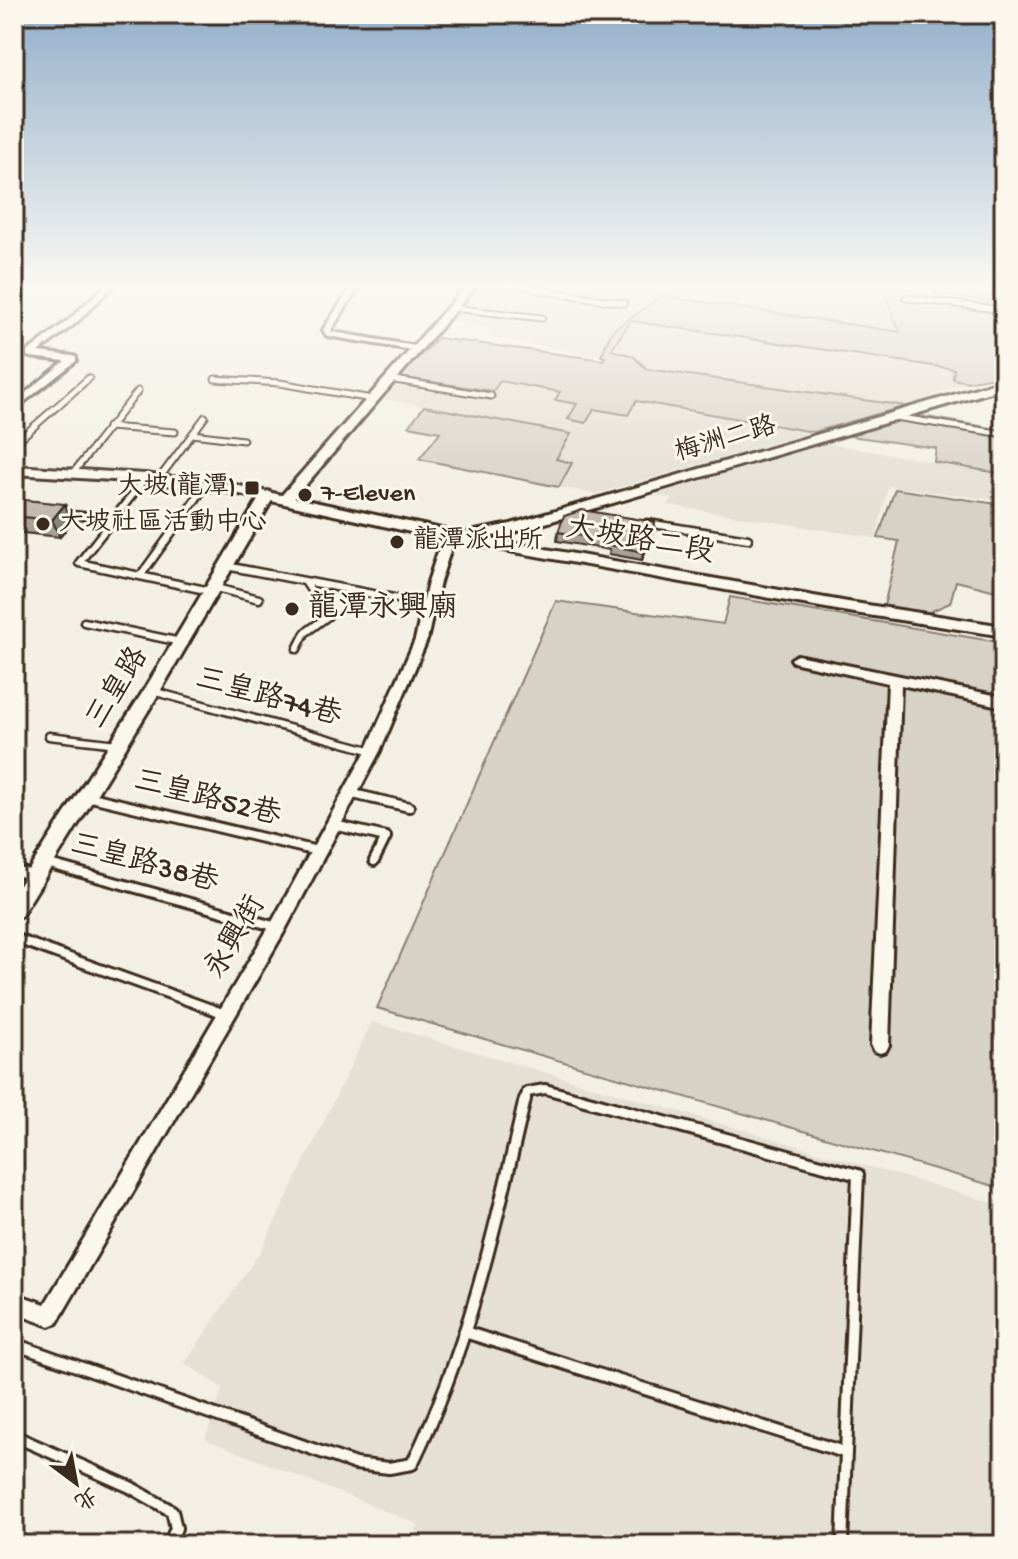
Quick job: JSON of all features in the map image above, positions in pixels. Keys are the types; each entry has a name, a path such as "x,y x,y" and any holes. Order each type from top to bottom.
{"main road":[{"name":"大坡路二段","path":"14,470 206,485 268,495 454,537"}],"street":[{"path":"14,407 73,359 54,357"},
{"path":"286,499 408,357"},
{"name":"梅洲二路","path":"454,537 571,511 1004,384"},
{"name":"三皇路","path":"14,910 152,691 268,495"},
{"name":"永興街","path":"14,1303 50,1316 278,927 373,751 421,640 434,582 454,537"},
{"name":"大坡路二段","path":"454,537 848,607 1004,631"},
{"path":"797,659 1004,702"},
{"path":"880,1045 895,679"}],"lane":[{"path":"14,444 89,378"},
{"path":"215,379 280,383 372,399"},
{"path":"389,379 491,396"},
{"path":"73,473 138,391"},
{"path":"893,416 1004,434"},
{"path":"205,417 113,519 79,563 259,599"},
{"path":"108,427 175,432"},
{"path":"192,434 243,440"},
{"path":"141,575 206,485"},
{"path":"571,511 586,513"},
{"path":"57,513 113,519"},
{"path":"645,523 748,539"},
{"path":"224,566 431,605"},
{"path":"297,649 305,633 328,616 306,583"},
{"path":"84,622 181,642"},
{"name":"三皇路74巷","path":"152,691 373,751"},
{"path":"49,736 117,744"},
{"path":"349,793 409,807"},
{"name":"三皇路52巷","path":"85,795 317,851"},
{"path":"332,825 386,837 374,861"},
{"name":"三皇路38巷","path":"14,871 40,869 278,927"},
{"path":"14,938 225,1014"},
{"path":"14,1344 355,1464 389,1468 412,1464 437,1416 468,1333 527,1092 545,1089 858,1175 842,1545"},
{"path":"468,1333 844,1452"},
{"path":"14,1436 130,1487 172,1511 176,1528 169,1545"}],"shaded area":[{"path":"419,357 579,357 603,360 605,357 634,357 647,369 906,406 813,432 636,401 628,415 594,409 586,423 568,419 577,404 555,400 560,392 500,381 493,391 399,377"},
{"path":"634,357 872,357 955,369 954,379 967,382 906,406 647,369"},
{"path":"872,357 1004,357 1004,375 967,382 953,379 954,369"},
{"path":"500,381 561,392 556,399 577,404 569,419 586,423 594,409 635,401 813,432 595,494 559,487 572,463 556,459 570,433 385,399 398,384 486,400"},
{"path":"424,406 571,434 556,459 572,463 559,487 419,459 440,432 409,426"},
{"path":"916,415 1004,430 1004,474 934,462 936,448 850,436"},
{"path":"824,443 1004,474 1004,501 888,486 876,538 668,505 672,498 655,495"},
{"path":"895,489 1004,505 1004,593 956,581 950,603 927,613 884,606 899,541 878,538"},
{"path":"730,597 1004,643 1004,1189 377,1008 556,601 723,624"},
{"path":"372,1022 1004,1206 1004,1545 413,1545 418,1524 205,1439 223,1388 185,1363 262,1249"}],"building":[{"path":"15,499 65,504 52,520 14,516"},
{"path":"582,510 655,522 643,552 610,545 612,541 558,532 564,516"}],"place":[{"name":"大坡(龍潭)","path":"252,488"},
{"name":"7-Eleven","path":"305,495"},
{"name":"大坡社區活動中心","path":"43,524"},
{"name":"龍潭派出所","path":"397,542"},
{"name":"龍潭永興廟","path":"292,609"}]}
